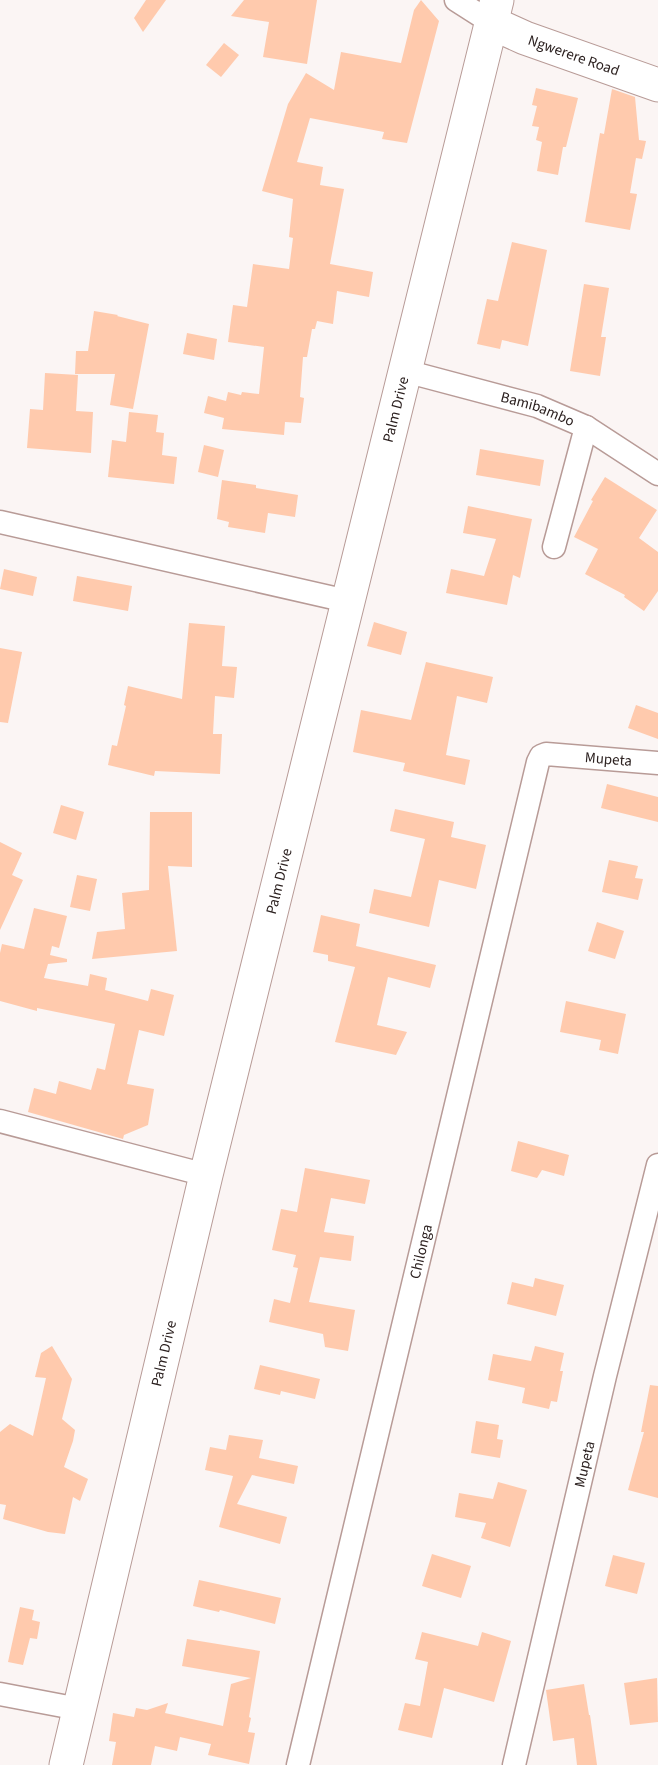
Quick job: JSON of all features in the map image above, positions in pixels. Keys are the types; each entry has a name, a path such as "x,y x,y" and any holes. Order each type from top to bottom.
{"street":[{"path":"456,0 495,12"},
{"name":"Ngwerere Road","path":"495,12 525,38 658,85"},
{"name":"Palm Drive","path":"66,1765 206,1174 495,12"},
{"name":"Bamibambo","path":"405,370 537,406 586,427 658,474"},
{"path":"554,547 586,427"},
{"path":"0,522 347,601"},
{"name":"Mupeta","path":"557,754 658,763"},
{"name":"Chilonga","path":"298,1765 538,762 541,756 557,754"},
{"path":"0,1121 206,1174"},
{"name":"Mupeta","path":"514,1765 605,1376 658,1165"},
{"path":"0,1694 79,1709"}],"building":[{"path":"146,0 166,0 143,32 134,18"},
{"path":"244,0 317,0 307,64 263,57 269,22 231,16"},
{"path":"421,0 439,21 407,143 382,139 384,132 310,118 297,162 323,167 320,185 344,189 330,264 373,272 369,297 337,291 333,324 317,321 315,329 312,329 307,357 303,357 300,397 304,398 301,423 285,422 284,435 222,429 224,418 204,413 208,396 226,401 228,392 241,395 242,392 259,394 264,347 228,342 233,305 247,307 253,264 289,269 293,238 289,237 293,199 262,191 288,104 306,73 334,90 341,52 401,63 414,10"},
{"path":"224,43 239,55 221,77 206,65"},
{"path":"536,88 578,98 566,147 563,147 558,175 537,171 542,142 536,140 539,127 532,126 537,106 532,105"},
{"path":"612,89 635,97 639,140 646,141 642,159 636,158 630,193 637,194 630,230 585,222 600,133 604,134"},
{"path":"512,242 547,250 528,346 502,340 500,349 477,344 487,299 498,301"},
{"path":"584,284 609,288 601,337 606,337 600,376 570,371"},
{"path":"94,311 149,324 133,409 110,405 115,374 75,374 76,351 88,351"},
{"path":"187,333 217,339 214,360 183,354"},
{"path":"45,373 78,375 76,411 93,412 91,453 27,448 30,409 43,410"},
{"path":"129,412 158,415 156,432 164,433 162,455 177,457 174,484 108,477 112,440 126,442"},
{"path":"204,445 224,450 218,477 198,472"},
{"path":"480,449 544,460 540,486 476,475"},
{"path":"605,477 657,510 639,538 658,552 658,591 644,611 624,597 625,595 585,574 598,549 574,537 593,501 591,500"},
{"path":"222,480 298,495 295,517 268,513 265,533 228,527 229,522 217,519"},
{"path":"468,506 532,519 520,578 513,575 507,605 446,593 451,569 484,576 496,539 463,533"},
{"path":"4,569 37,577 33,596 0,589"},
{"path":"77,576 132,586 128,611 73,601"},
{"path":"374,622 407,632 401,655 367,646"},
{"path":"189,623 225,626 222,666 237,667 234,698 215,696 213,734 222,734 220,774 155,771 154,776 108,765 112,745 117,746 128,686 182,699"},
{"path":"0,648 22,652 8,723 0,722"},
{"path":"426,662 493,677 487,703 457,696 446,755 470,760 465,785 403,771 405,763 353,752 361,710 411,720"},
{"path":"636,705 658,713 658,739 628,728"},
{"path":"607,784 658,797 658,822 601,808"},
{"path":"61,805 84,812 76,840 53,833"},
{"path":"395,809 454,822 451,837 486,845 476,889 439,880 429,927 369,913 374,889 411,897 425,839 390,831"},
{"path":"150,812 192,812 192,867 168,866 177,951 92,959 97,932 125,929 122,893 149,890"},
{"path":"0,842 22,853 12,875 23,880 0,930"},
{"path":"609,860 638,866 635,878 643,879 638,900 602,892"},
{"path":"77,875 97,879 90,911 70,907"},
{"path":"34,908 67,916 59,948 52,946 50,955 67,959 67,962 48,964 44,978 88,986 90,974 107,978 105,990 148,1001 151,989 174,995 164,1036 139,1030 127,1084 154,1089 148,1125 124,1135 123,1139 28,1112 34,1088 56,1094 59,1081 91,1090 97,1068 105,1070 115,1024 37,1008 37,1011 0,1001 2,944 24,949"},
{"path":"321,915 360,924 356,946 436,965 430,988 388,977 377,1025 407,1032 396,1055 335,1042 355,967 328,961 328,955 313,952"},
{"path":"597,922 624,931 615,959 588,951"},
{"path":"566,1001 626,1014 618,1054 599,1050 601,1040 560,1032"},
{"path":"518,1141 569,1155 564,1176 542,1170 537,1178 511,1171"},
{"path":"305,1168 370,1180 365,1204 331,1198 324,1232 354,1236 351,1261 320,1257 309,1302 355,1310 348,1351 325,1347 323,1334 269,1322 274,1299 290,1303 298,1268 293,1267 296,1255 272,1250 281,1209 297,1212"},
{"path":"535,1278 564,1285 556,1316 507,1304 512,1282 533,1287"},
{"path":"52,1346 72,1379 62,1419 75,1430 64,1467 88,1479 80,1501 73,1497 65,1534 48,1532 3,1519 6,1505 0,1504 0,1432 10,1424 33,1436 46,1378 35,1377 41,1353"},
{"path":"535,1346 564,1353 557,1402 551,1401 549,1409 522,1403 525,1388 488,1380 493,1354 531,1361"},
{"path":"260,1365 320,1379 315,1399 281,1391 280,1395 254,1389"},
{"path":"650,1385 658,1386 658,1498 628,1490 644,1432 641,1432"},
{"path":"476,1421 499,1425 497,1439 503,1440 500,1458 471,1453"},
{"path":"229,1435 263,1440 259,1458 298,1466 294,1484 252,1475 237,1504 287,1517 280,1544 219,1527 233,1476 205,1470 210,1447 226,1450"},
{"path":"498,1482 527,1490 510,1547 481,1538 486,1523 455,1517 459,1493 493,1499"},
{"path":"432,1554 471,1566 461,1598 422,1586"},
{"path":"613,1555 645,1563 637,1594 605,1586"},
{"path":"199,1580 281,1598 275,1624 220,1610 219,1612 193,1606"},
{"path":"20,1607 34,1610 32,1620 40,1622 37,1639 30,1638 23,1665 8,1662"},
{"path":"422,1632 478,1646 482,1632 511,1641 494,1702 444,1688 432,1738 398,1730 405,1703 420,1706 428,1662 415,1659"},
{"path":"187,1639 260,1651 249,1717 251,1718 248,1732 255,1733 249,1764 208,1755 211,1744 180,1737 177,1751 155,1746 151,1765 112,1765 116,1742 109,1741 113,1713 134,1717 136,1708 147,1710 168,1703 165,1713 223,1726 231,1684 251,1678 182,1666"},
{"path":"657,1678 658,1722 630,1725 624,1683"},
{"path":"584,1684 597,1765 577,1765 574,1738 553,1741 546,1690"}]}
